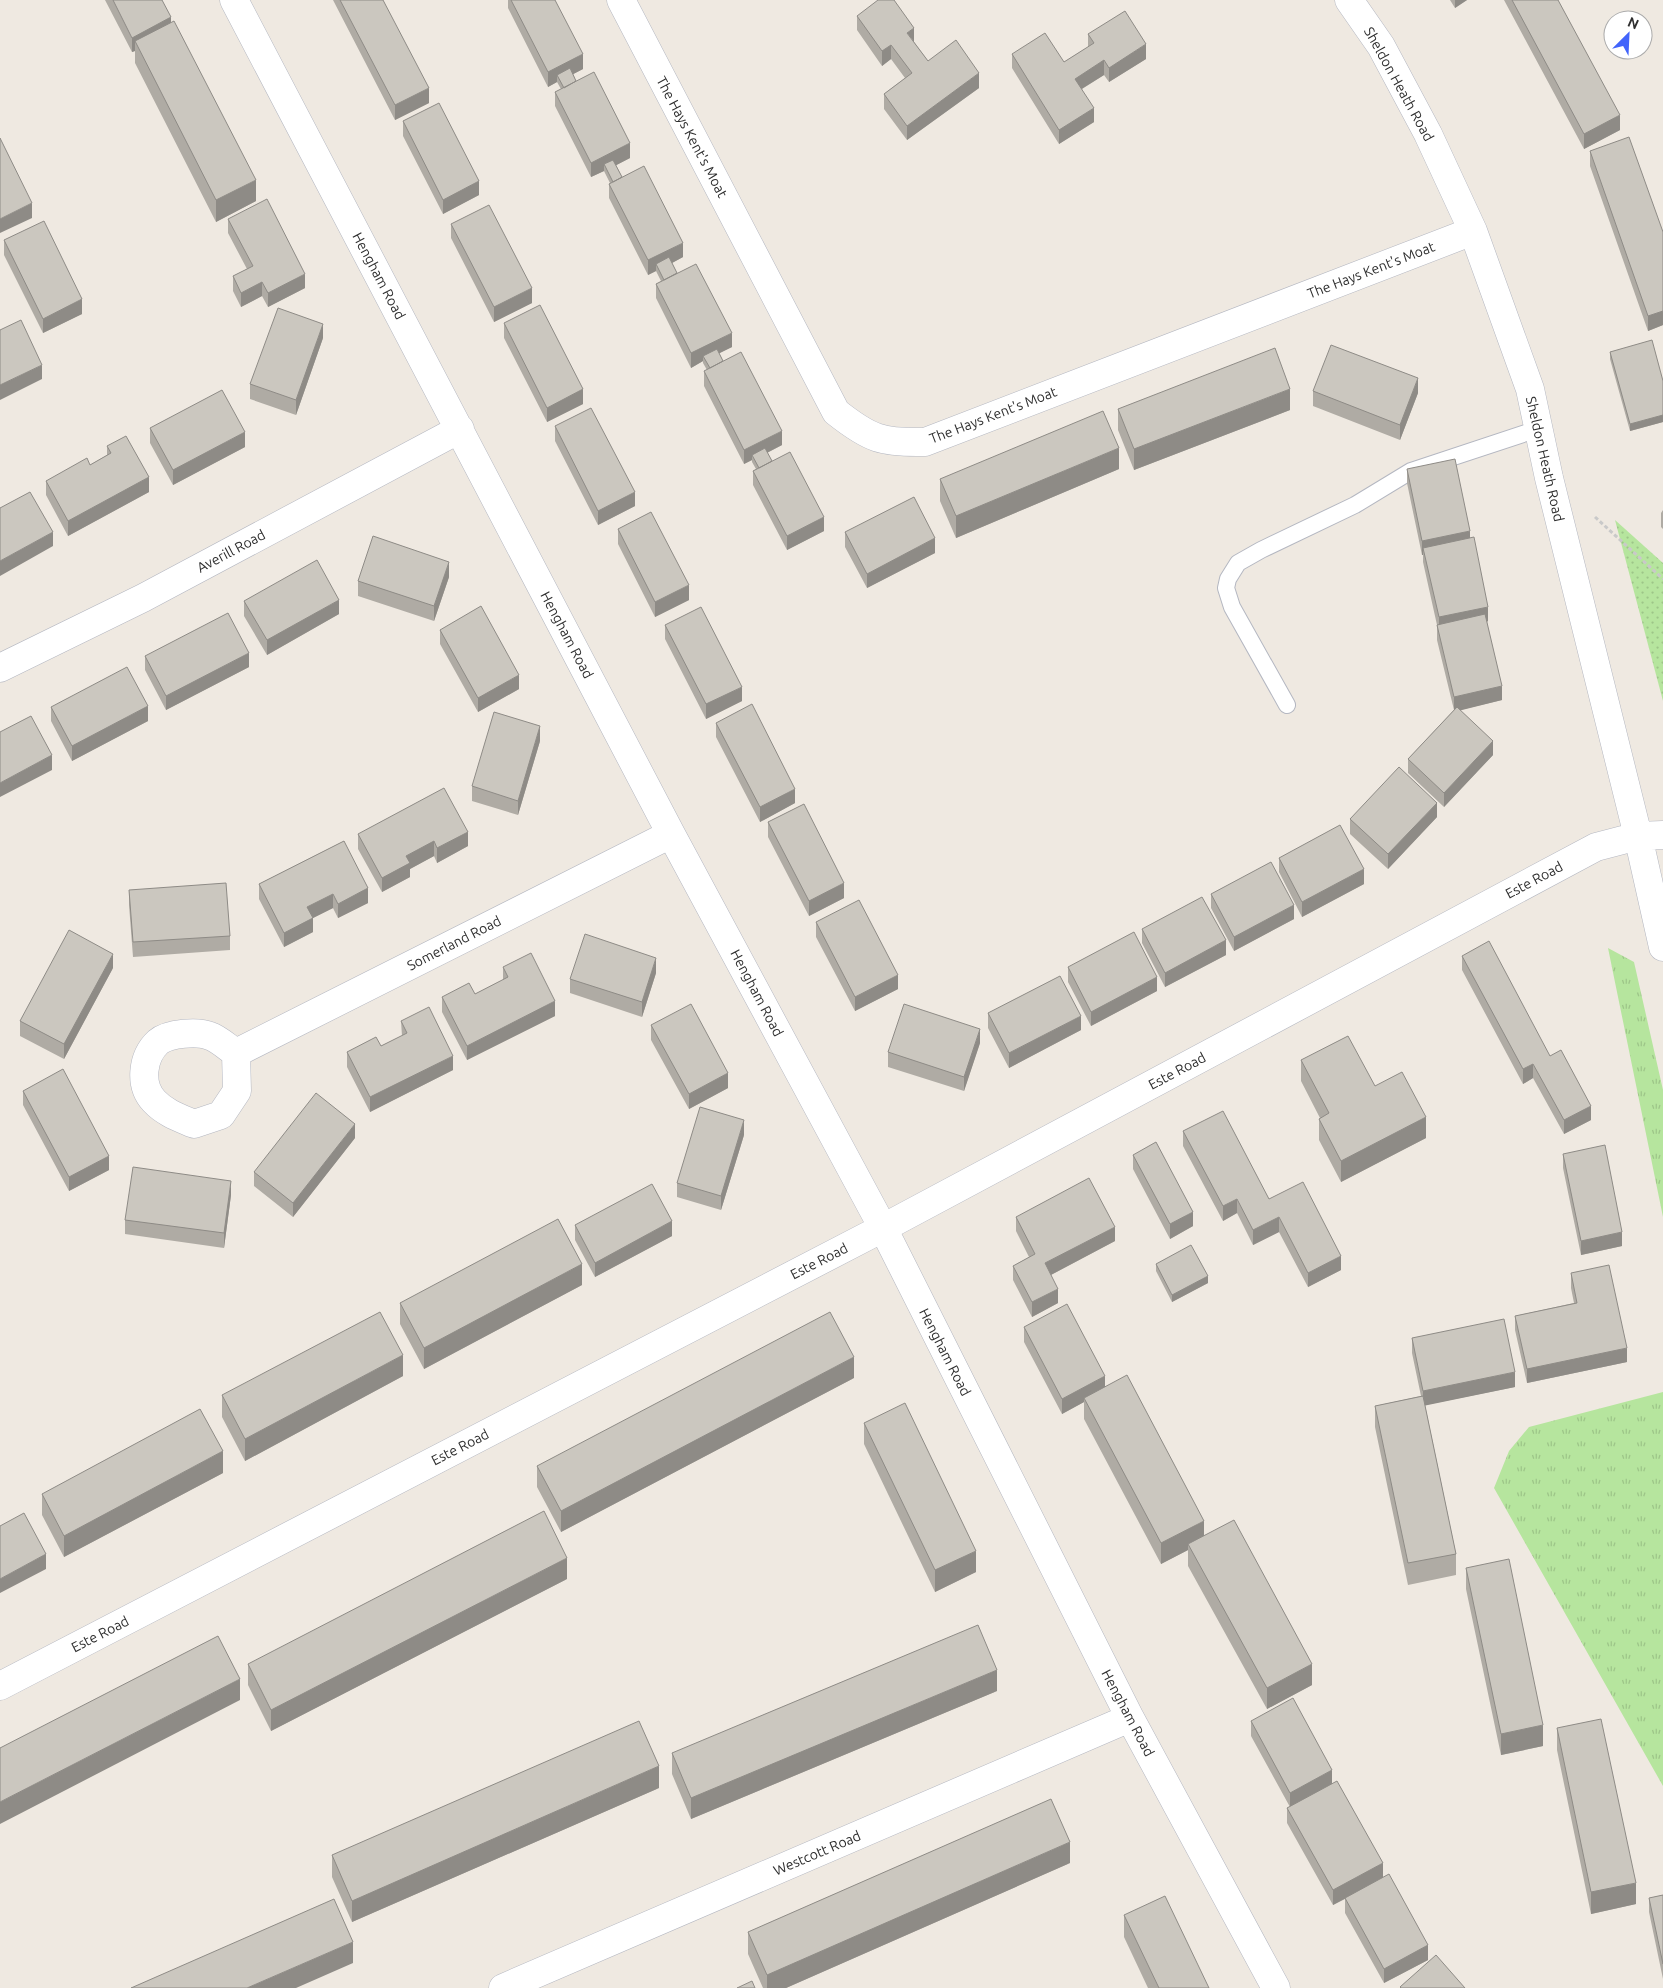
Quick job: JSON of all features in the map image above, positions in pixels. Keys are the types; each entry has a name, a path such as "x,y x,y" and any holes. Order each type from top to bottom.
{"street":[{"name":"Hengham Road","path":"234,0 671,834 882,1228 1130,1718 1276,1988"},
{"name":"The Hays Kent's Moat","path":"620,0 836,412 850,424 874,438 898,443 925,442 1473,230"},
{"name":"Sheldon Heath Road","path":"1349,0 1381,46 1428,134 1473,230 1530,388 1548,478 1650,836 1663,947"},
{"name":"Averill Road","path":"0,668 143,598 460,429"},
{"name":"Somerland Road","path":"236,1053 671,834"},
{"name":"Este Road","path":"0,1686 882,1228 1596,846 1650,836"},
{"name":"Westcott Road","path":"503,1988 1130,1718"}],"lane":[{"path":"1287,705 1232,607 1226,588 1228,579 1238,563 1355,505 1411,471 1538,430"}],"path":[{"path":"1548,478 1663,579"}],"green space":[{"path":"1615,520 1663,563 1663,701"},
{"path":"1608,948 1634,962 1663,1090 1663,1217"},
{"path":"1663,1392 1663,1786 1494,1488 1509,1451 1529,1427"}],"building":[{"path":"113,0 162,0 171,17 132,38"},
{"path":"340,0 383,0 429,88 395,105"},
{"path":"511,0 555,0 583,54 548,72"},
{"path":"878,0 894,0 914,28 907,33 928,61 956,40 979,73 907,126 884,94 912,73 891,45 882,51 857,16"},
{"path":"1512,0 1558,0 1620,115 1584,134"},
{"path":"1125,11 1146,44 1109,68 1104,60 1075,79 1094,108 1059,130 1012,54 1045,33 1064,62 1094,43 1088,34"},
{"path":"174,21 256,180 216,200 135,41"},
{"path":"570,68 576,81 564,88 557,75"},
{"path":"594,72 630,143 591,163 555,92"},
{"path":"439,103 479,181 443,200 403,121"},
{"path":"1629,137 1663,232 1663,311 1648,316 1590,151"},
{"path":"0,138 32,203 0,219"},
{"path":"613,160 622,177 613,182 604,164"},
{"path":"644,166 683,243 648,260 609,184"},
{"path":"267,199 305,274 268,293 262,282 241,293 233,276 253,266 228,219"},
{"path":"489,205 532,288 494,307 451,224"},
{"path":"44,221 82,299 43,319 4,240"},
{"path":"669,257 677,273 664,280 656,264"},
{"path":"696,264 732,333 691,353 656,284"},
{"path":"540,305 583,389 547,408 504,323"},
{"path":"278,308 323,324 296,400 250,384"},
{"path":"21,320 42,365 0,385 0,330"},
{"path":"1652,340 1663,381 1663,415 1630,424 1610,352"},
{"path":"1331,345 1418,378 1400,425 1313,391"},
{"path":"1275,348 1290,389 1134,449 1118,409"},
{"path":"717,349 723,361 710,368 703,356"},
{"path":"741,352 782,431 744,450 704,371"},
{"path":"222,390 245,432 173,470 150,428"},
{"path":"591,408 635,492 598,511 555,426"},
{"path":"1103,411 1119,448 956,516 940,479"},
{"path":"126,436 149,477 68,521 46,481 87,458 90,465 111,453 107,446"},
{"path":"765,448 772,461 759,468 752,455"},
{"path":"790,452 824,517 787,536 753,471"},
{"path":"1455,459 1470,531 1422,541 1407,469"},
{"path":"30,492 53,532 0,561 0,508"},
{"path":"914,497 935,538 867,574 845,532"},
{"path":"651,512 689,585 655,602 618,529"},
{"path":"373,536 449,562 434,606 358,581"},
{"path":"1474,537 1488,607 1439,617 1423,548"},
{"path":"317,560 339,600 267,640 244,601"},
{"path":"481,606 519,675 478,698 440,630"},
{"path":"701,607 742,687 706,704 665,625"},
{"path":"228,613 249,653 166,696 145,656"},
{"path":"1485,614 1502,686 1454,697 1437,625"},
{"path":"127,667 148,706 72,746 51,707"},
{"path":"752,704 795,789 760,807 716,723"},
{"path":"1457,707 1493,741 1444,793 1408,759"},
{"path":"494,712 540,726 518,801 472,786"},
{"path":"31,716 52,755 0,783 0,732"},
{"path":"1399,767 1437,803 1388,854 1350,819"},
{"path":"444,788 468,832 437,848 434,841 406,856 410,863 382,878 358,834"},
{"path":"804,804 844,883 809,901 768,822"},
{"path":"1340,825 1364,869 1302,902 1279,858"},
{"path":"344,841 368,888 338,904 333,894 307,907 313,918 284,933 259,884"},
{"path":"1271,862 1294,905 1234,937 1211,894"},
{"path":"226,883 230,936 133,942 129,890"},
{"path":"1202,897 1226,940 1165,973 1142,929"},
{"path":"859,900 898,975 855,997 816,922"},
{"path":"69,930 113,954 64,1044 20,1021"},
{"path":"1134,932 1157,977 1091,1012 1068,967"},
{"path":"585,934 656,958 642,1002 570,979"},
{"path":"1489,941 1550,1056 1561,1050 1591,1106 1564,1120 1533,1064 1523,1069 1462,956"},
{"path":"531,953 555,1001 467,1046 442,997 469,983 475,994 508,977 503,967"},
{"path":"1060,976 1081,1016 1009,1053 988,1013"},
{"path":"691,1004 728,1073 689,1094 651,1025"},
{"path":"904,1004 980,1029 964,1077 888,1052"},
{"path":"429,1007 453,1056 370,1097 347,1052 376,1037 381,1046 407,1033 401,1021"},
{"path":"1348,1036 1375,1086 1402,1072 1426,1117 1341,1161 1319,1119 1329,1113 1301,1060"},
{"path":"63,1069 109,1156 69,1177 23,1091"},
{"path":"316,1093 355,1124 293,1203 254,1172"},
{"path":"700,1107 744,1120 721,1196 677,1183"},
{"path":"1223,1111 1269,1199 1303,1182 1341,1256 1308,1273 1279,1217 1253,1230 1237,1199 1223,1206 1183,1131"},
{"path":"1156,1142 1193,1212 1170,1224 1133,1155"},
{"path":"1605,1145 1622,1232 1581,1241 1563,1154"},
{"path":"133,1167 231,1181 224,1233 125,1220"},
{"path":"1089,1178 1115,1227 1045,1263 1058,1289 1032,1302 1013,1266 1035,1254 1016,1217"},
{"path":"652,1184 672,1221 595,1263 575,1225"},
{"path":"558,1219 582,1264 424,1348 400,1303"},
{"path":"1191,1245 1208,1276 1172,1295 1156,1264"},
{"path":"1609,1265 1627,1348 1527,1369 1515,1316 1577,1303 1571,1273"},
{"path":"1067,1304 1105,1376 1062,1399 1024,1327"},
{"path":"380,1312 403,1355 245,1439 222,1395"},
{"path":"830,1312 854,1357 561,1511 537,1466"},
{"path":"1504,1319 1515,1372 1423,1391 1412,1338"},
{"path":"1127,1375 1204,1521 1161,1543 1084,1398"},
{"path":"1423,1396 1456,1554 1408,1563 1375,1406"},
{"path":"905,1403 976,1551 935,1570 864,1423"},
{"path":"200,1409 223,1451 64,1536 42,1494"},
{"path":"544,1511 567,1558 271,1710 248,1664"},
{"path":"24,1513 46,1554 0,1579 0,1526"},
{"path":"1234,1520 1312,1664 1267,1688 1188,1544"},
{"path":"1509,1559 1543,1725 1501,1734 1466,1568"},
{"path":"978,1625 997,1670 691,1798 672,1753"},
{"path":"218,1636 240,1679 0,1802 0,1748"},
{"path":"1293,1698 1332,1770 1290,1793 1251,1721"},
{"path":"1601,1719 1636,1883 1591,1892 1557,1728"},
{"path":"639,1721 659,1766 352,1901 332,1855"},
{"path":"1337,1781 1383,1863 1333,1890 1287,1808"},
{"path":"1051,1799 1070,1842 767,1975 748,1932"},
{"path":"1389,1874 1428,1945 1384,1969 1345,1898"},
{"path":"1663,1895 1663,1964 1649,1898"},
{"path":"1165,1896 1209,1988 1159,1988 1124,1915"},
{"path":"334,1899 353,1942 247,1988 131,1988"},
{"path":"1436,1955 1465,1988 1400,1987"},
{"path":"752,1981 755,1988 737,1988"}]}
